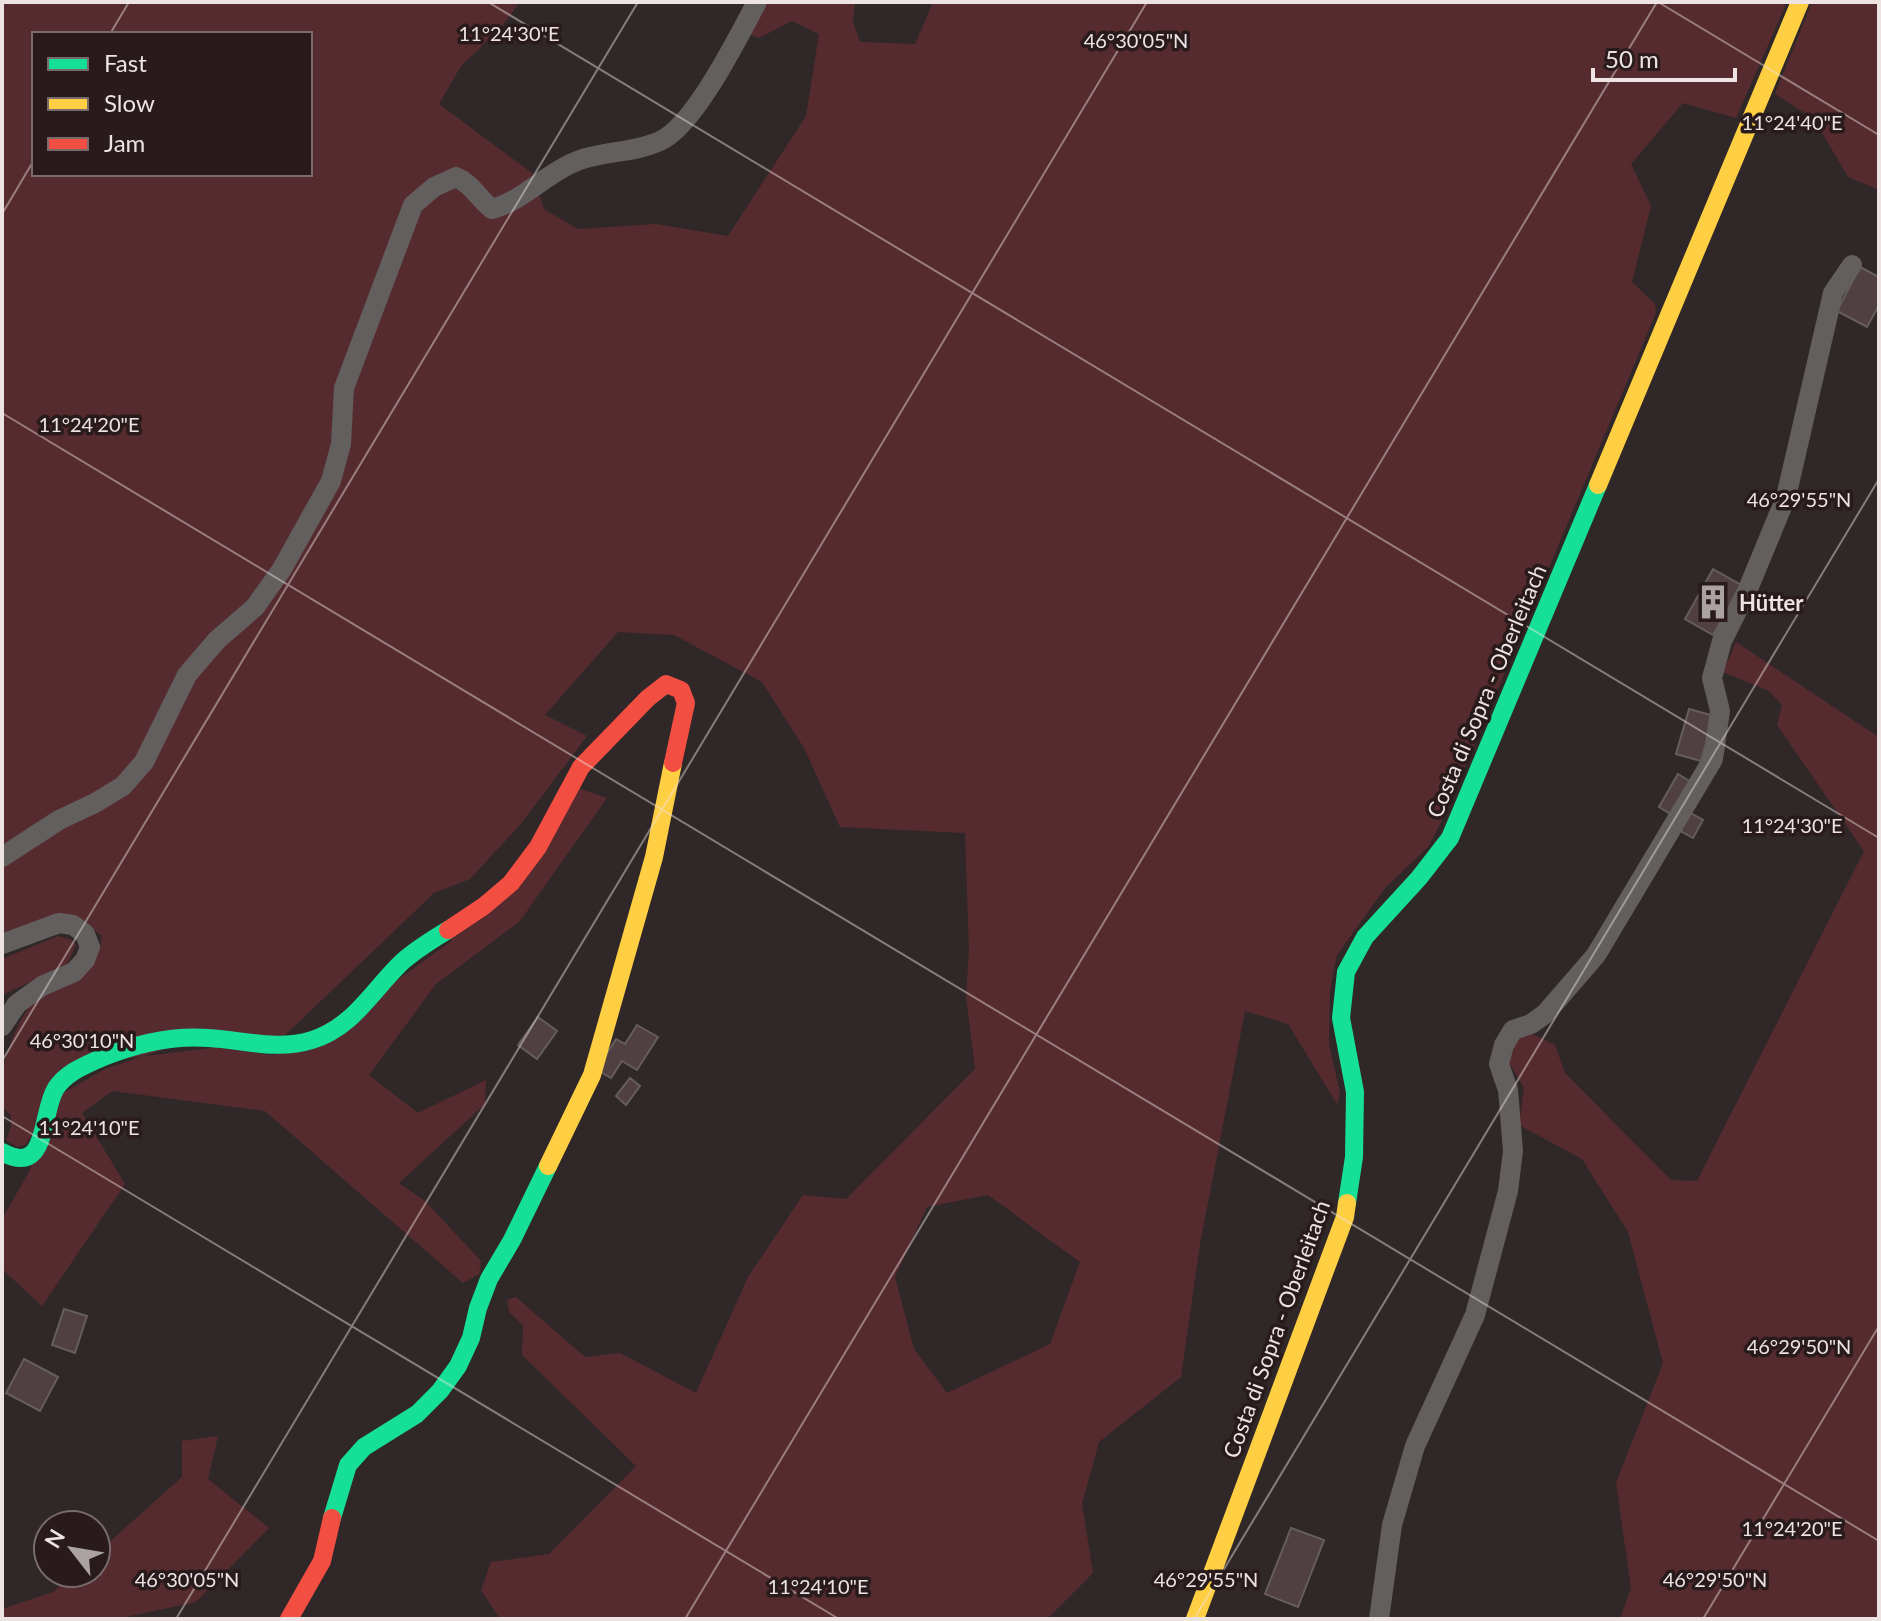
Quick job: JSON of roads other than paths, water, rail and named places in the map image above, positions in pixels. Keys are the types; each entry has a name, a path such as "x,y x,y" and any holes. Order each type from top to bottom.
{"street":[{"path":"2,857 59,820 123,786 144,762 187,675 217,640 255,607 282,569 331,481 341,444 344,388 413,205 434,187 456,177 466,181 492,209 507,205 576,161 663,140 692,111 727,57 757,2"},
{"name":"Costa di Sopra - Oberleitach","path":"1195,1619 1345,1217 1354,1157 1355,1092 1341,1018 1346,972 1365,937 1419,878 1450,838 1800,2"},
{"path":"1379,1619 1392,1525 1415,1446 1475,1315 1508,1191 1513,1151 1508,1090 1499,1064 1504,1045 1513,1030 1531,1024 1545,1014 1596,955 1713,759 1720,711 1712,678 1722,641 1748,589 1786,497 1833,293 1852,265"},
{"path":"2,1152 10,1158 21,1160 34,1153 42,1136 50,1097 67,1075 127,1049 169,1039 196,1037 272,1048 306,1044 338,1028 387,975 413,953 468,920 499,896 525,868 577,773 596,750 653,692 666,684 681,690 686,703 654,857 592,1075 512,1240 489,1279 471,1338 458,1366 440,1391 417,1414 364,1447 348,1465 338,1492 322,1561 289,1619"},
{"path":"2,944 59,923 73,925 85,934 90,947 85,960 74,972 42,986 17,1004 2,1026"}],"place":[{"name":"Hütter","path":"1713,602"}]}
